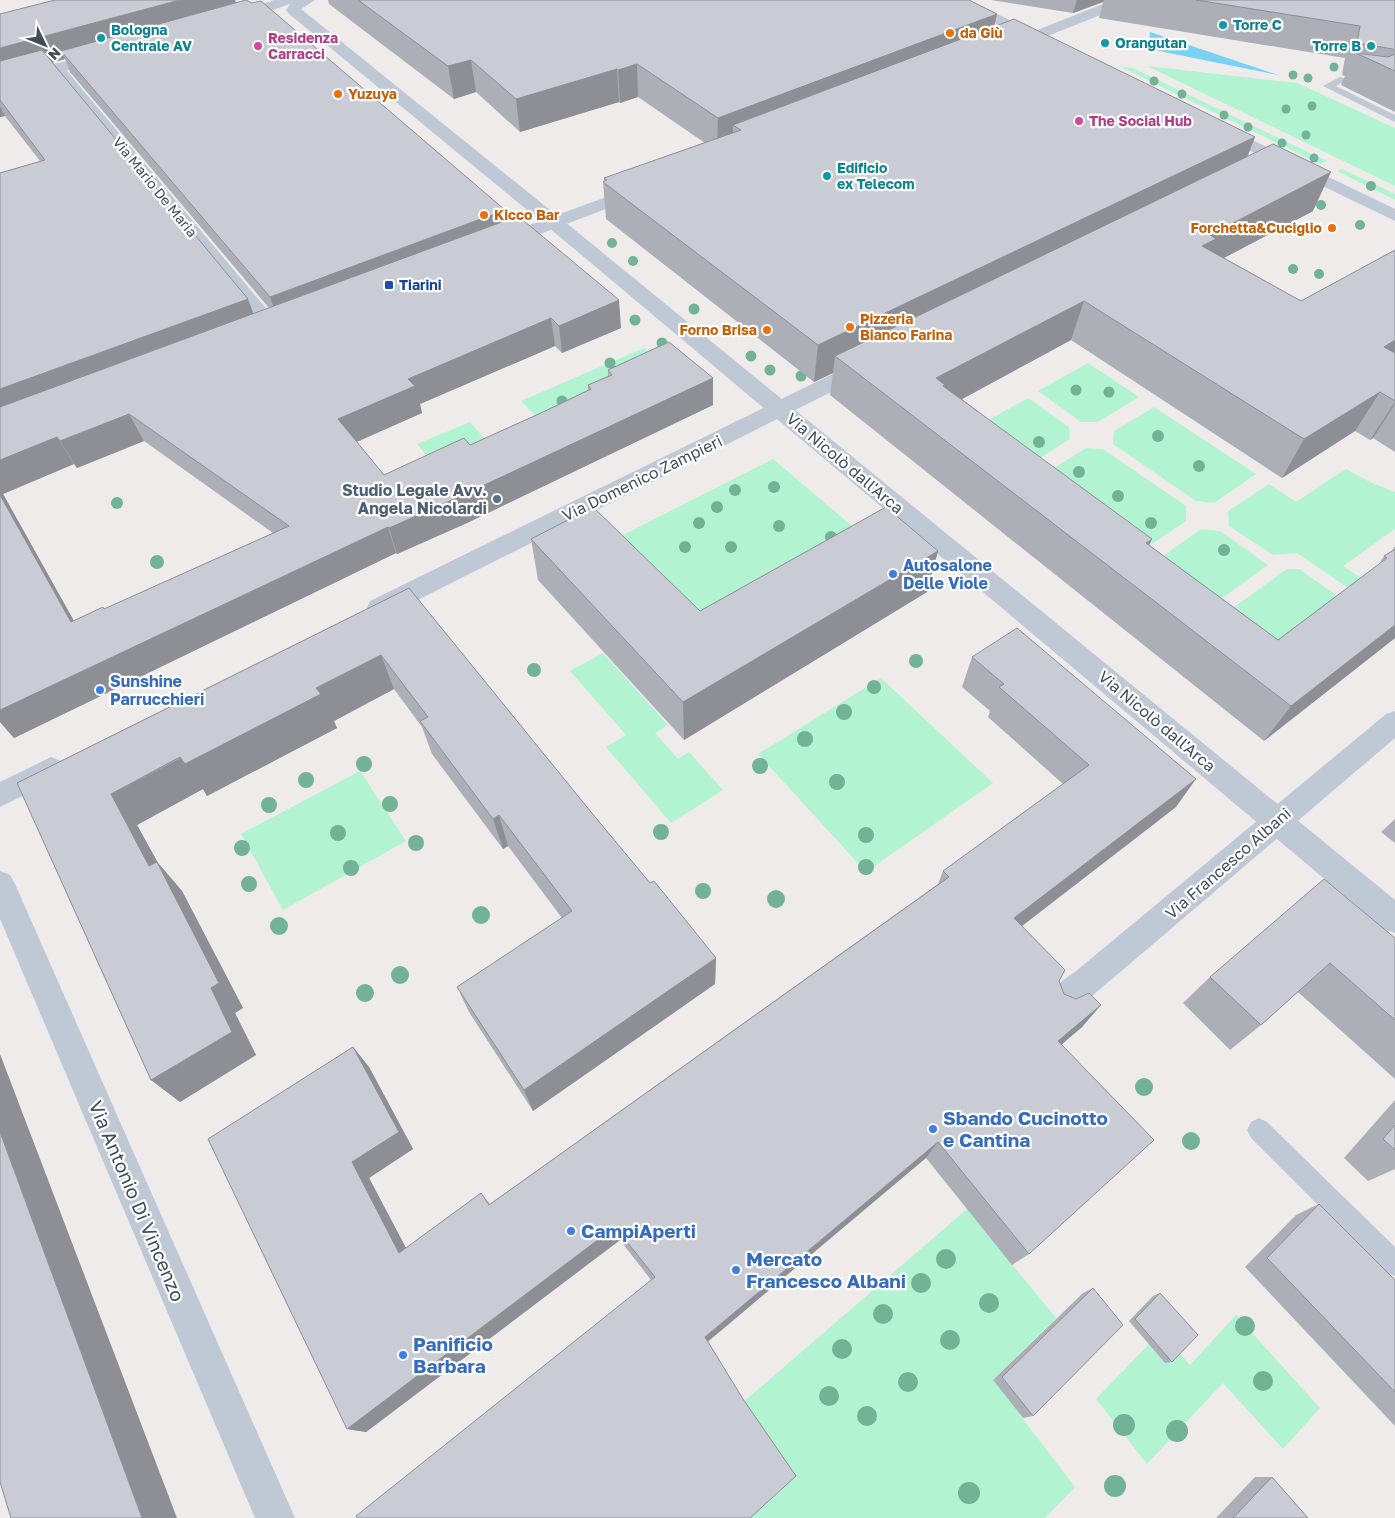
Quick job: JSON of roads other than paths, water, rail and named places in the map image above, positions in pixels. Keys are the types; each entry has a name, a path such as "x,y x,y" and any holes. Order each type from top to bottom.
{"street":[{"path":"218,24 291,5 295,6 308,0"},
{"path":"958,0 1054,47"},
{"path":"994,53 1126,0"},
{"name":"Via Nicolò dall'Arca","path":"291,5 1395,919"},
{"path":"0,84 120,51"},
{"name":"Via Mario De Maria","path":"57,68 273,329"},
{"path":"1203,121 1395,216"},
{"path":"1256,174 1283,160"},
{"path":"481,250 656,183"},
{"name":"Via Domenico Zampieri","path":"364,615 884,357"},
{"name":"Via Francesco Albani","path":"1060,1004 1277,821 1311,790 1395,722"},
{"path":"0,795 70,760"},
{"name":"Via Antonio Di Vincenzo","path":"0,884 275,1518"}],"lane":[{"path":"1373,85 1340,80 1328,86 1395,119"},
{"path":"1259,1130 1395,1264"}],"water":[{"path":"1150,32 1278,75 1149,49"}],"place":[{"name":"Torre C","path":"1223,25"},
{"name":"da Giù","path":"950,33"},
{"name":"Bologna Centrale AV","path":"101,38"},
{"name":"Orangutan","path":"1105,43"},
{"name":"Residenza Carracci","path":"258,46"},
{"name":"Torre B","path":"1371,46"},
{"name":"Yuzuya","path":"338,94"},
{"name":"The Social Hub","path":"1079,121"},
{"name":"Edificio ex Telecom","path":"827,176"},
{"name":"Kicco Bar","path":"484,215"},
{"name":"Forchetta&Cuciglio","path":"1332,228"},
{"name":"Tiarini","path":"389,285"},
{"name":"Pizzeria Bianco Farina","path":"850,327"},
{"name":"Forno Brisa","path":"767,330"},
{"name":"Studio Legale Avv. Angela Nicolardi","path":"497,499"},
{"name":"Autosalone Delle Viole","path":"893,574"},
{"name":"Sunshine Parrucchieri","path":"100,690"},
{"name":"Sbando Cucinotto e Cantina","path":"933,1129"},
{"name":"CampiAperti","path":"571,1231"},
{"name":"Mercato Francesco Albani","path":"736,1270"},
{"name":"Panificio Barbara","path":"403,1355"}]}
